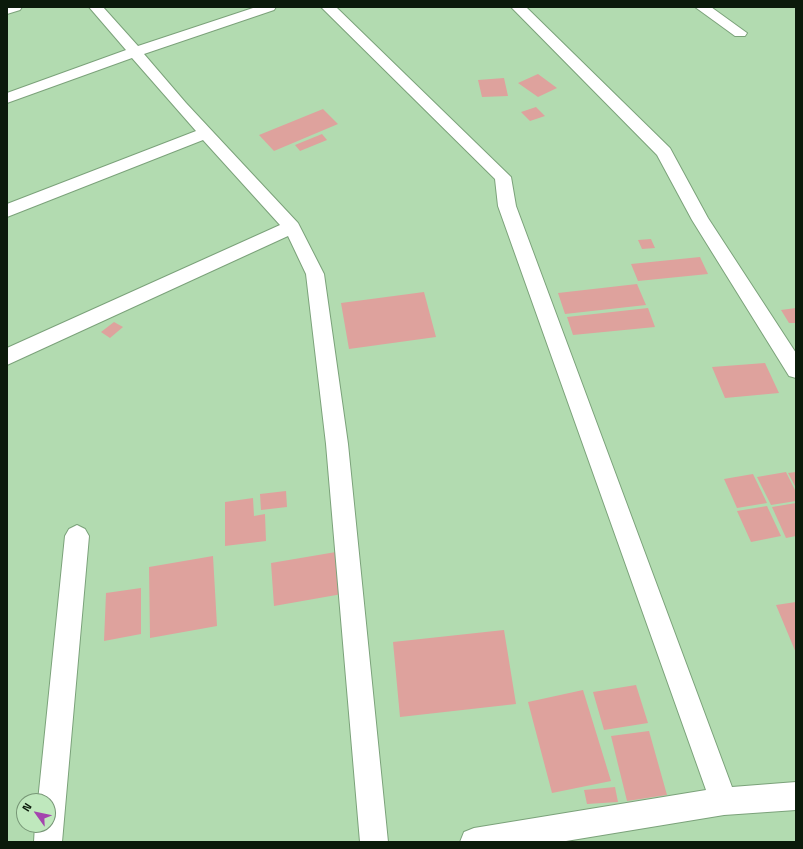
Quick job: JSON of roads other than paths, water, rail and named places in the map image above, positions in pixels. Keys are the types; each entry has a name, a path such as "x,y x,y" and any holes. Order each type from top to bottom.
{"street":[{"path":"7,10 15,7"},
{"path":"96,7 206,133 292,227 315,274 337,444 374,842"},
{"path":"7,98 135,52 269,7"},
{"path":"328,7 503,177 508,206 724,800"},
{"path":"518,7 664,152 702,220 796,370"},
{"path":"702,7 740,32"},
{"path":"7,211 206,133"},
{"path":"7,357 292,227"},
{"path":"48,842 77,536"},
{"path":"474,842 724,800 796,796"}]}
